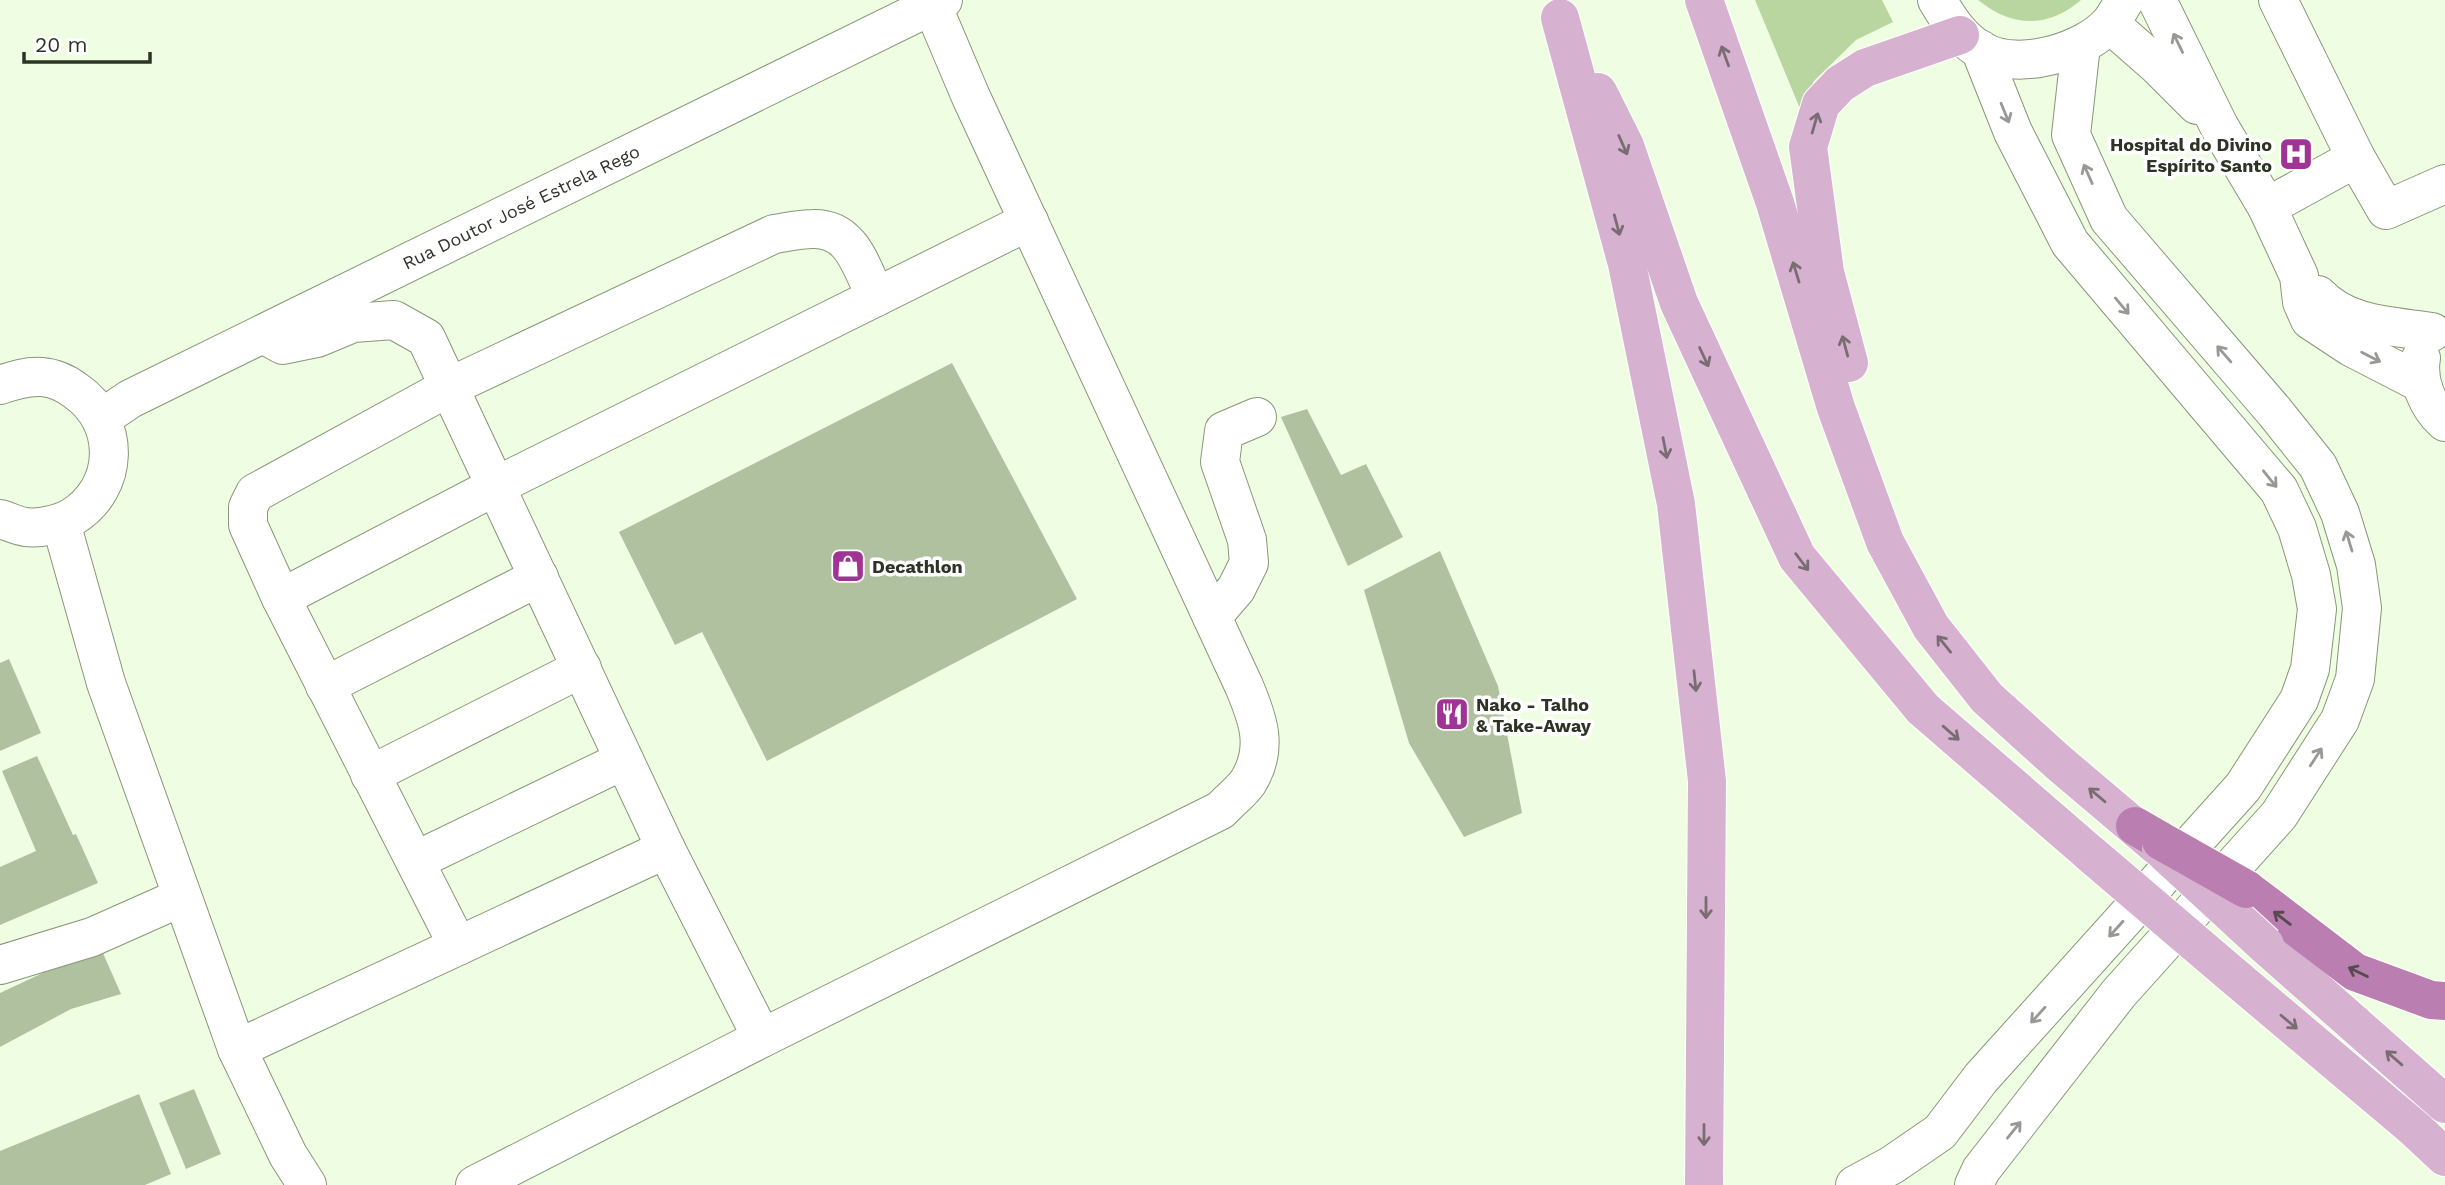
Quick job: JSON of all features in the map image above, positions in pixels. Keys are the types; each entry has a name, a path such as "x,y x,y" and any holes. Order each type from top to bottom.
{"highway":[{"path":"2151,838 2246,889 2355,972 2431,1000 2445,1001"}],"main road":[{"path":"1704,0 1775,203 1836,408 1885,542 1931,627 1987,698 2059,763 2151,838 2265,945 2445,1104"},
{"path":"1556,9 1625,146 1679,303 1797,557 1923,709 2445,1157"},
{"path":"1556,9 1627,264 1676,505 1707,781 1704,1185"},
{"path":"1836,408 1854,381 1825,272 1808,147 1821,104 1840,83 1865,68 1970,42"}],"street":[{"path":"1854,1185 1892,1165 1940,1132 1981,1078 2243,787 2299,700 2310,669 2317,609 2311,575 2297,528 2279,490 2070,243 1970,42 1937,0"},
{"path":"2157,0 2219,127 2267,207 2299,276 2302,302 2311,320 2351,347 2421,383"},
{"path":"2278,0 2356,158 2386,210 2445,184"},
{"path":"475,1185 762,1038 1221,810 1248,782 1261,750 1257,718 971,97 938,3"},
{"name":"Rua Doutor José Estrela Rego","path":"102,418 130,399 938,3"},
{"path":"1970,42 1985,53 2010,59 2047,58 2105,23"},
{"path":"2105,23 2159,67 2219,127"},
{"path":"1974,1185 1981,1170 2119,993 2279,815 2340,720 2355,679 2362,608 2356,565 2340,513 2318,466 2109,219 2071,135 2105,23"},
{"path":"2267,207 2356,158"},
{"path":"281,598 496,486 1029,221"},
{"path":"458,946 281,598 248,525 248,507 255,493 449,387 774,234 814,229 835,232 848,241 876,298"},
{"path":"2299,276 2338,312 2356,320 2439,325"},
{"path":"263,334 283,345 317,338 353,323 394,320 426,338 666,849 762,1038"},
{"path":"2439,325 2426,342 2420,362 2421,383 2429,403 2445,422"},
{"path":"0,386 19,378 44,377 68,384 88,398 102,418 109,442 108,467 99,491 83,510 61,523 27,527 0,519"},
{"path":"1212,617 1236,589 1249,563 1247,540 1220,461 1224,431 1257,417"},
{"path":"61,523 106,683 237,1049 288,1155 307,1185"},
{"path":"325,685 539,578"},
{"path":"370,775 582,668"},
{"path":"415,861 624,760"},
{"path":"237,1049 666,849"},
{"path":"0,965 92,937 182,897"}],"green space":[{"path":"1755,0 1882,0 1893,22 1856,40 1814,81 1801,111"},
{"path":"1978,0 2081,0 2056,16 2030,21 2003,15"}],"building":[{"name":"Decathlon","path":"952,363 1077,599 767,761 702,632 675,645 619,532"},
{"path":"1307,409 1341,475 1366,464 1403,537 1348,566 1281,417"},
{"name":"Nako - Talho & Take-Away","path":"1440,551 1498,686 1522,813 1464,837 1409,743 1364,590"},
{"path":"9,659 41,733 0,751 0,663"},
{"path":"37,756 98,883 0,925 0,867 36,851 2,771"},
{"path":"102,951 121,994 71,1009 0,1047 0,993 49,970"},
{"path":"194,1089 221,1154 186,1169 159,1103"},
{"path":"139,1094 171,1174 145,1185 0,1185 0,1151"}],"place":[{"name":"Hospital do Divino Espírito Santo","path":"2296,154"},
{"name":"Decathlon","path":"848,566"},
{"name":"Nako - Talho & Take-Away","path":"1452,714"}]}
